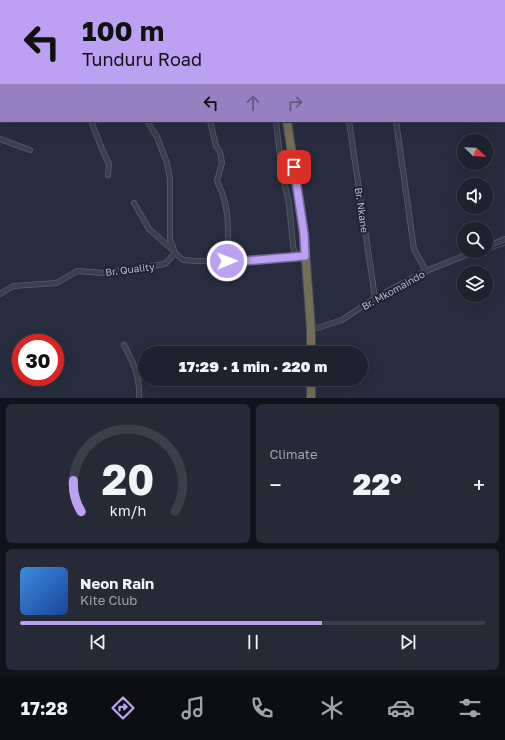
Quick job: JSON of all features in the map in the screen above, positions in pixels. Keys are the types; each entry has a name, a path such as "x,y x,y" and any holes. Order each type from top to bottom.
{"highway":[{"path":"287,122 304,234 311,346"},
{"path":"311,386 311,398"}],"street":[{"path":"91,122 109,164 108,174"},
{"path":"148,122 157,137 167,163 170,178 170,239 175,252"},
{"path":"210,122 216,146 220,151 222,162 217,181 223,193 226,205 228,230 226,253 227,261"},
{"path":"276,122 280,156 286,171 285,186 289,202 293,246 296,257"},
{"name":"Br. Nkane","path":"349,122 375,298"},
{"path":"396,122 414,248 426,271"},
{"path":"0,139 30,150"},
{"path":"134,203 149,229 183,260 244,261 305,256"},
{"path":"493,244 505,239"},
{"name":"Br. Quality","path":"0,294 13,286 57,283 76,271 103,273 165,264 175,252"},
{"name":"Br. Mkomaindo","path":"311,330 342,320 375,298 426,271 458,258"},
{"path":"124,345 135,365 140,385 139,398"}],"waterway":[{"path":"493,249 505,245"}],"route":[{"path":"227,261 305,256 304,234 294,167"}]}
